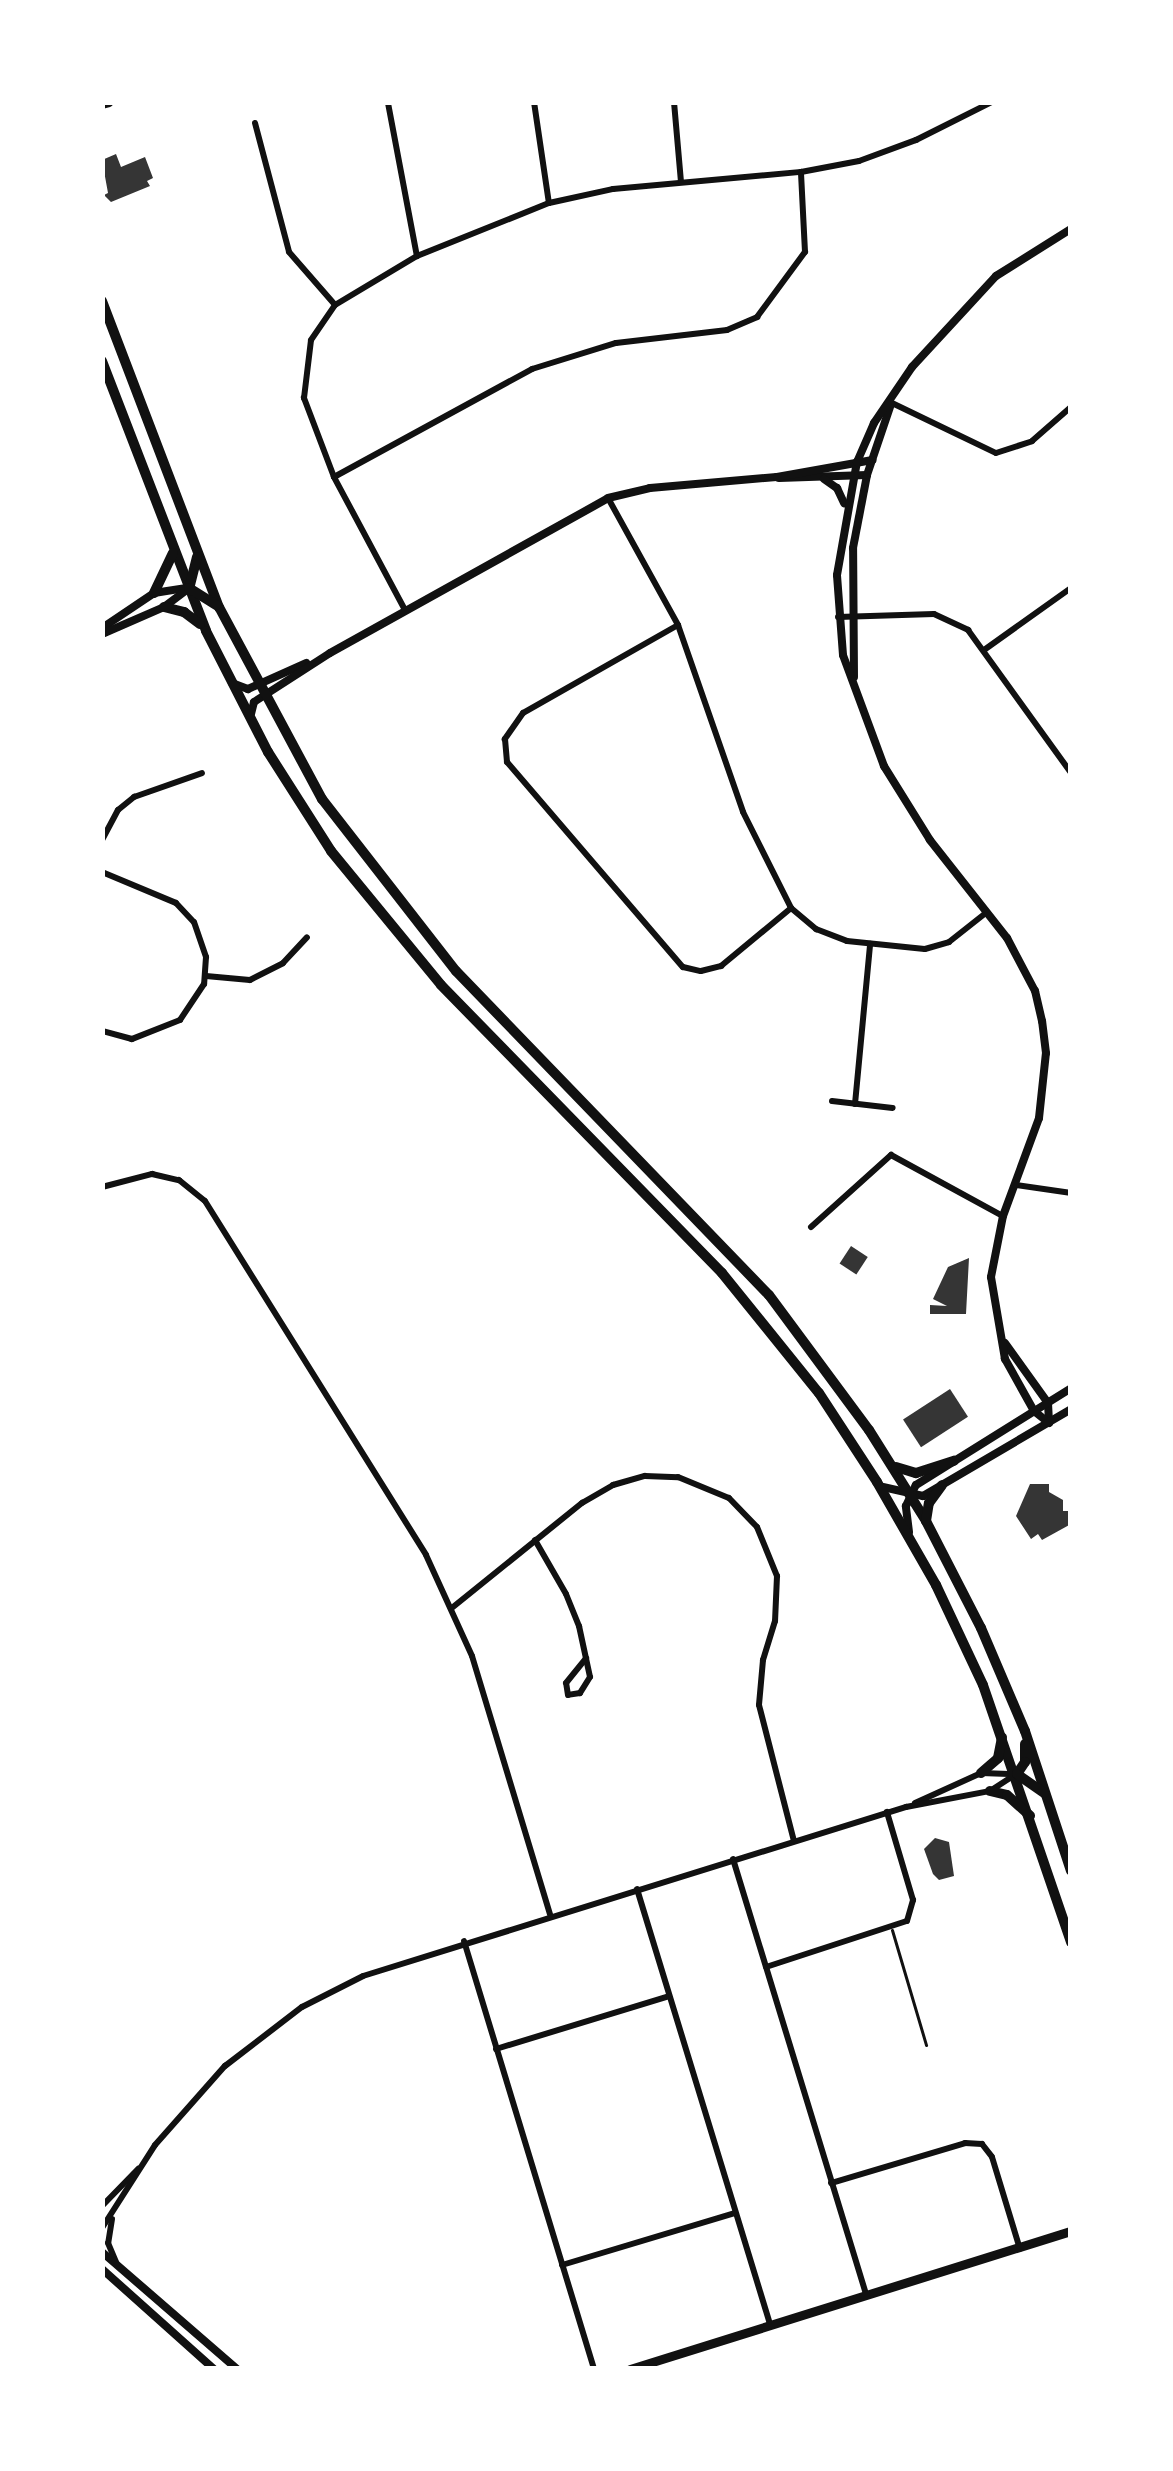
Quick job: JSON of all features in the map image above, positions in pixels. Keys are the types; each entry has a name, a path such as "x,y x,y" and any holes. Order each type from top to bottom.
{"main road":[{"path":"102,301 219,607 260,691 353,846 456,971 697,1216 844,1394 926,1521 981,1628 1025,1731 1071,1871"},
{"path":"102,361 206,631 250,718 331,851 441,985 682,1230 819,1394 877,1482 962,1637 1033,1818 1071,1942"},
{"path":"136,453 157,445"},
{"path":"154,593 174,550"},
{"path":"189,588 198,554"},
{"path":"189,588 219,607"},
{"path":"164,607 184,612 206,631"},
{"path":"441,985 456,971"},
{"path":"682,1230 697,1216"},
{"path":"892,1466 916,1473 954,1461"},
{"path":"926,1521 929,1503 942,1485"},
{"path":"1017,1774 1025,1762 1025,1731"},
{"path":"981,1773 998,1758 1002,1733"},
{"path":"1017,1774 1033,1780 1049,1800"},
{"path":"990,1791 1007,1795 1033,1818"},
{"path":"630,2369 1067,2234"}],"street":[{"path":"375,104 389,102 417,256"},
{"path":"535,102 549,203"},
{"path":"674,102 681,182"},
{"path":"405,610 334,477 302,380 311,340 335,305 417,256 549,203 681,182 800,172 897,148 992,102"},
{"path":"255,123 289,252 335,305"},
{"path":"334,477 532,369 616,343 727,330 757,317 806,252 800,172"},
{"path":"1048,1423 1034,1411 1005,1359 991,1277 1004,1216 1040,1118 1042,1021 1023,963 905,804 874,745 842,655 838,617 844,510 857,462 891,402 964,304 1012,264 1071,229"},
{"path":"891,402 996,454 1033,441 1071,407"},
{"path":"854,681 853,548 867,475 891,402"},
{"path":"250,718 260,691 608,498 650,488 777,477 872,460"},
{"path":"777,477 867,475"},
{"path":"824,478 837,488 844,510"},
{"path":"608,498 678,625 742,812 791,908 825,934 870,944 937,947 987,912"},
{"path":"102,631 154,593 189,588"},
{"path":"102,631 164,607 189,588"},
{"path":"984,650 1071,588"},
{"path":"838,617 934,614 968,630 1070,769"},
{"path":"678,625 523,713 505,739 507,762 682,967 701,971 721,966 791,908"},
{"path":"232,682 260,691"},
{"path":"102,840 118,810 134,797 202,773"},
{"path":"102,872 160,895 189,915 202,938 206,976 197,1000 165,1030 132,1040 102,1031"},
{"path":"206,976 250,980 283,962 307,937"},
{"path":"855,1104 870,944"},
{"path":"832,1101 893,1108"},
{"path":"811,1227 891,1155 1004,1216"},
{"path":"102,1187 152,1174 178,1180 205,1202 453,1607 550,1915"},
{"path":"1016,1185 1071,1193"},
{"path":"1000,1337 1048,1403 1048,1423"},
{"path":"910,1540 905,1517 916,1485 1071,1388"},
{"path":"877,1482 923,1496 1071,1409"},
{"path":"453,1607 592,1496 646,1477 688,1479 741,1508 768,1545 777,1576 776,1621 763,1660 759,1706 794,1840"},
{"path":"536,1540 566,1594 586,1658 590,1677 580,1693 568,1695 566,1683 586,1658"},
{"path":"907,1807 981,1773 1017,1774"},
{"path":"102,2206 225,2066 282,2021 363,1976 887,1812 990,1791 1017,1774"},
{"path":"766,1967 907,1921 914,1908 887,1812"},
{"path":"733,1859 866,2296"},
{"path":"637,1889 770,2325"},
{"path":"464,1941 594,2369"},
{"path":"496,2049 669,1996"},
{"path":"831,2183 965,2143 982,2144 992,2157 1019,2248"},
{"path":"102,2228 138,2169"},
{"path":"562,2265 736,2212"},
{"path":"113,2216 108,2243 116,2262"},
{"path":"102,2252 238,2369"},
{"path":"102,2269 214,2369"},
{"path":"670,2355 674,2369"}],"lane":[{"path":"891,1928 926,2045"}],"building":[{"path":"116,154 121,167 145,157 153,178 147,181 150,186 111,202 104,195 108,193 102,160"},
{"path":"851,1246 868,1257 856,1275 840,1264"},
{"path":"969,1258 966,1314 930,1314 930,1305 947,1306 933,1299 948,1267"},
{"path":"950,1389 968,1417 921,1447 903,1419"},
{"path":"1030,1484 1049,1484 1049,1492 1063,1500 1063,1511 1071,1511 1071,1524 1042,1540 1038,1534 1031,1539 1016,1516"},
{"path":"935,1838 949,1842 954,1876 939,1880 933,1874 924,1849"}]}
